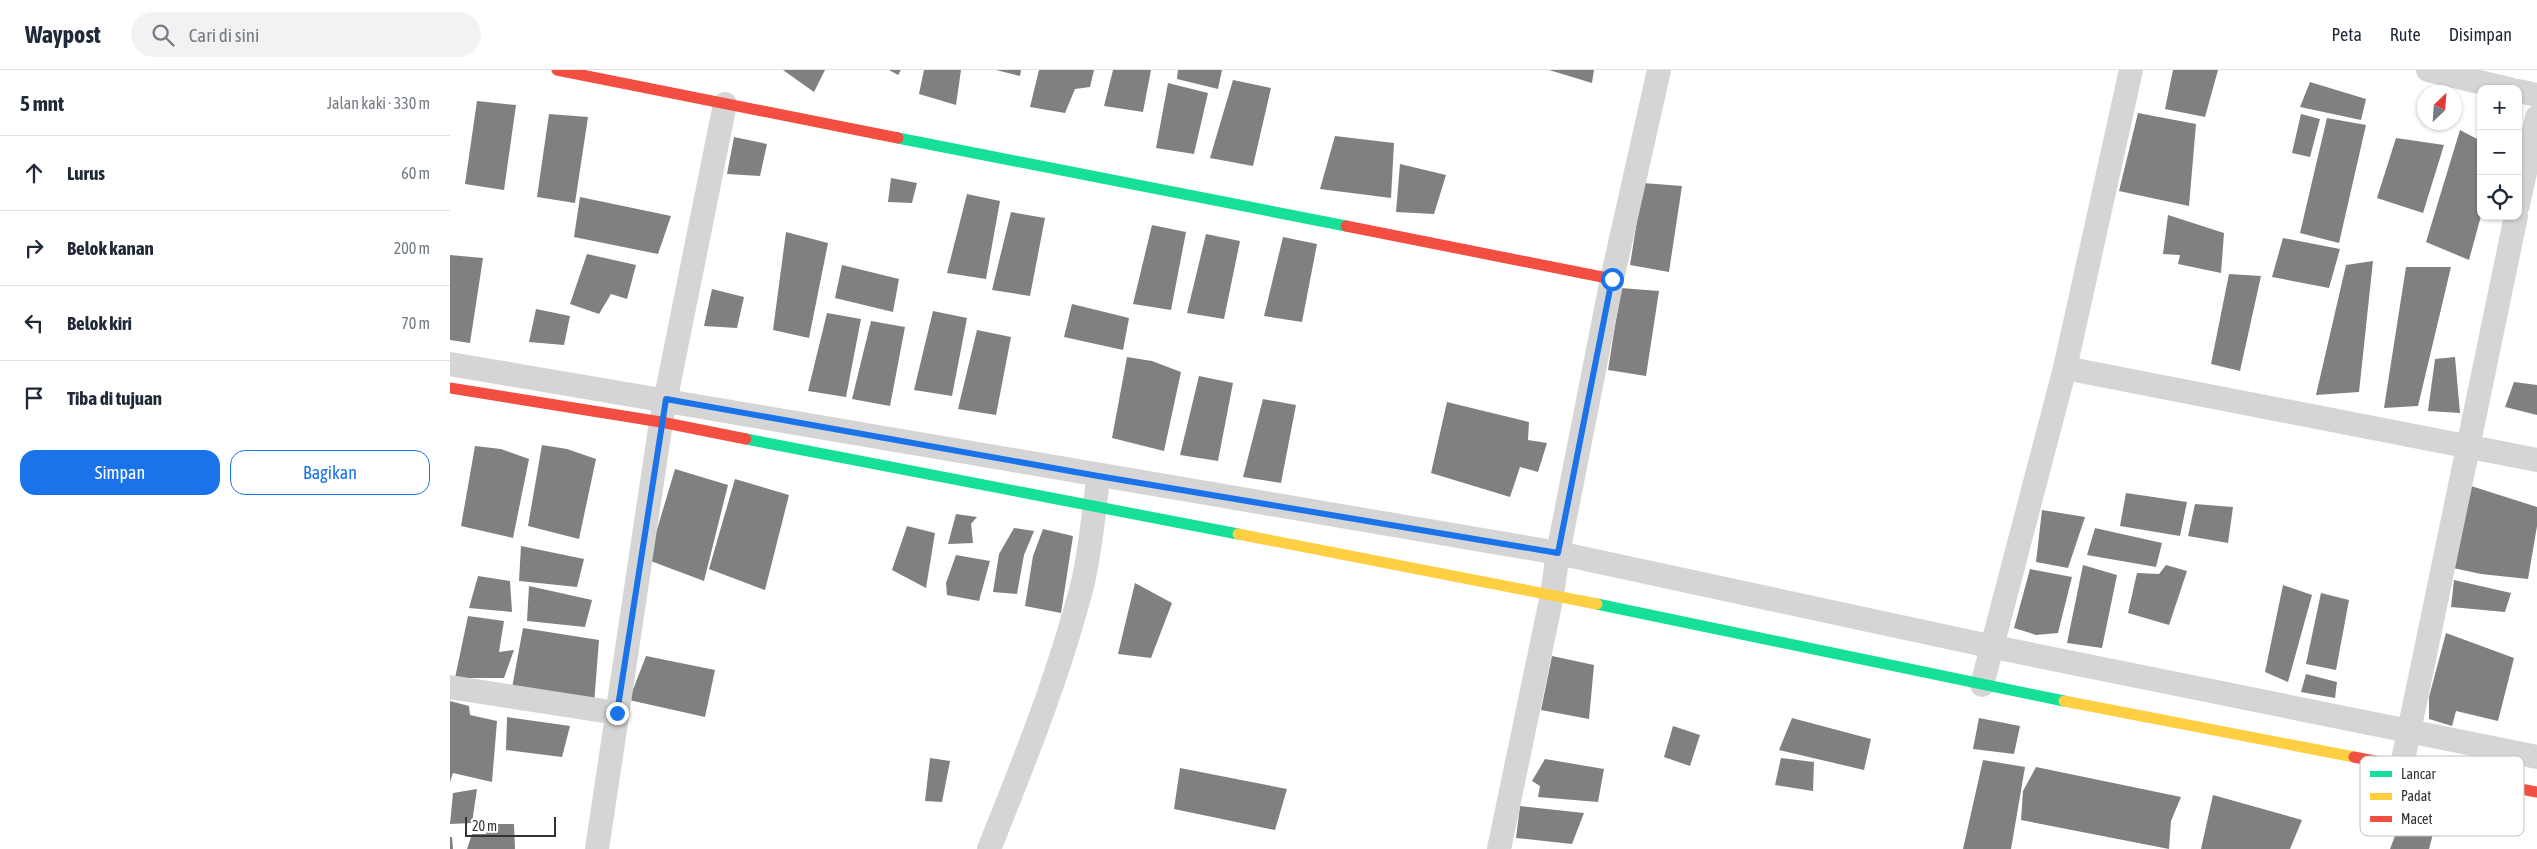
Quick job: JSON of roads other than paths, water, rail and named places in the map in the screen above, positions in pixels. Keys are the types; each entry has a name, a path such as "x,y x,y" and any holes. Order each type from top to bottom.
{"street":[{"path":"557,70 1612,279"},
{"path":"1499,849 1552,595 1558,553 1612,279 1659,70"},
{"path":"1982,685 1994,647 2065,368 2131,70"},
{"path":"2428,70 2492,85"},
{"path":"2522,92 2537,95"},
{"path":"597,849 661,422 725,104"},
{"path":"2522,186 2537,117"},
{"path":"2404,756 2466,447 2515,220"},
{"path":"450,364 666,399 1098,476 1558,553 1994,647 2537,757"},
{"path":"2065,368 2537,460"},
{"path":"450,388 661,422 1552,595 1982,685 2360,757"},
{"path":"989,849 1022,767 1071,622 1083,580 1098,476"},
{"path":"450,687 617,713"},
{"path":"2524,789 2537,792"}]}
